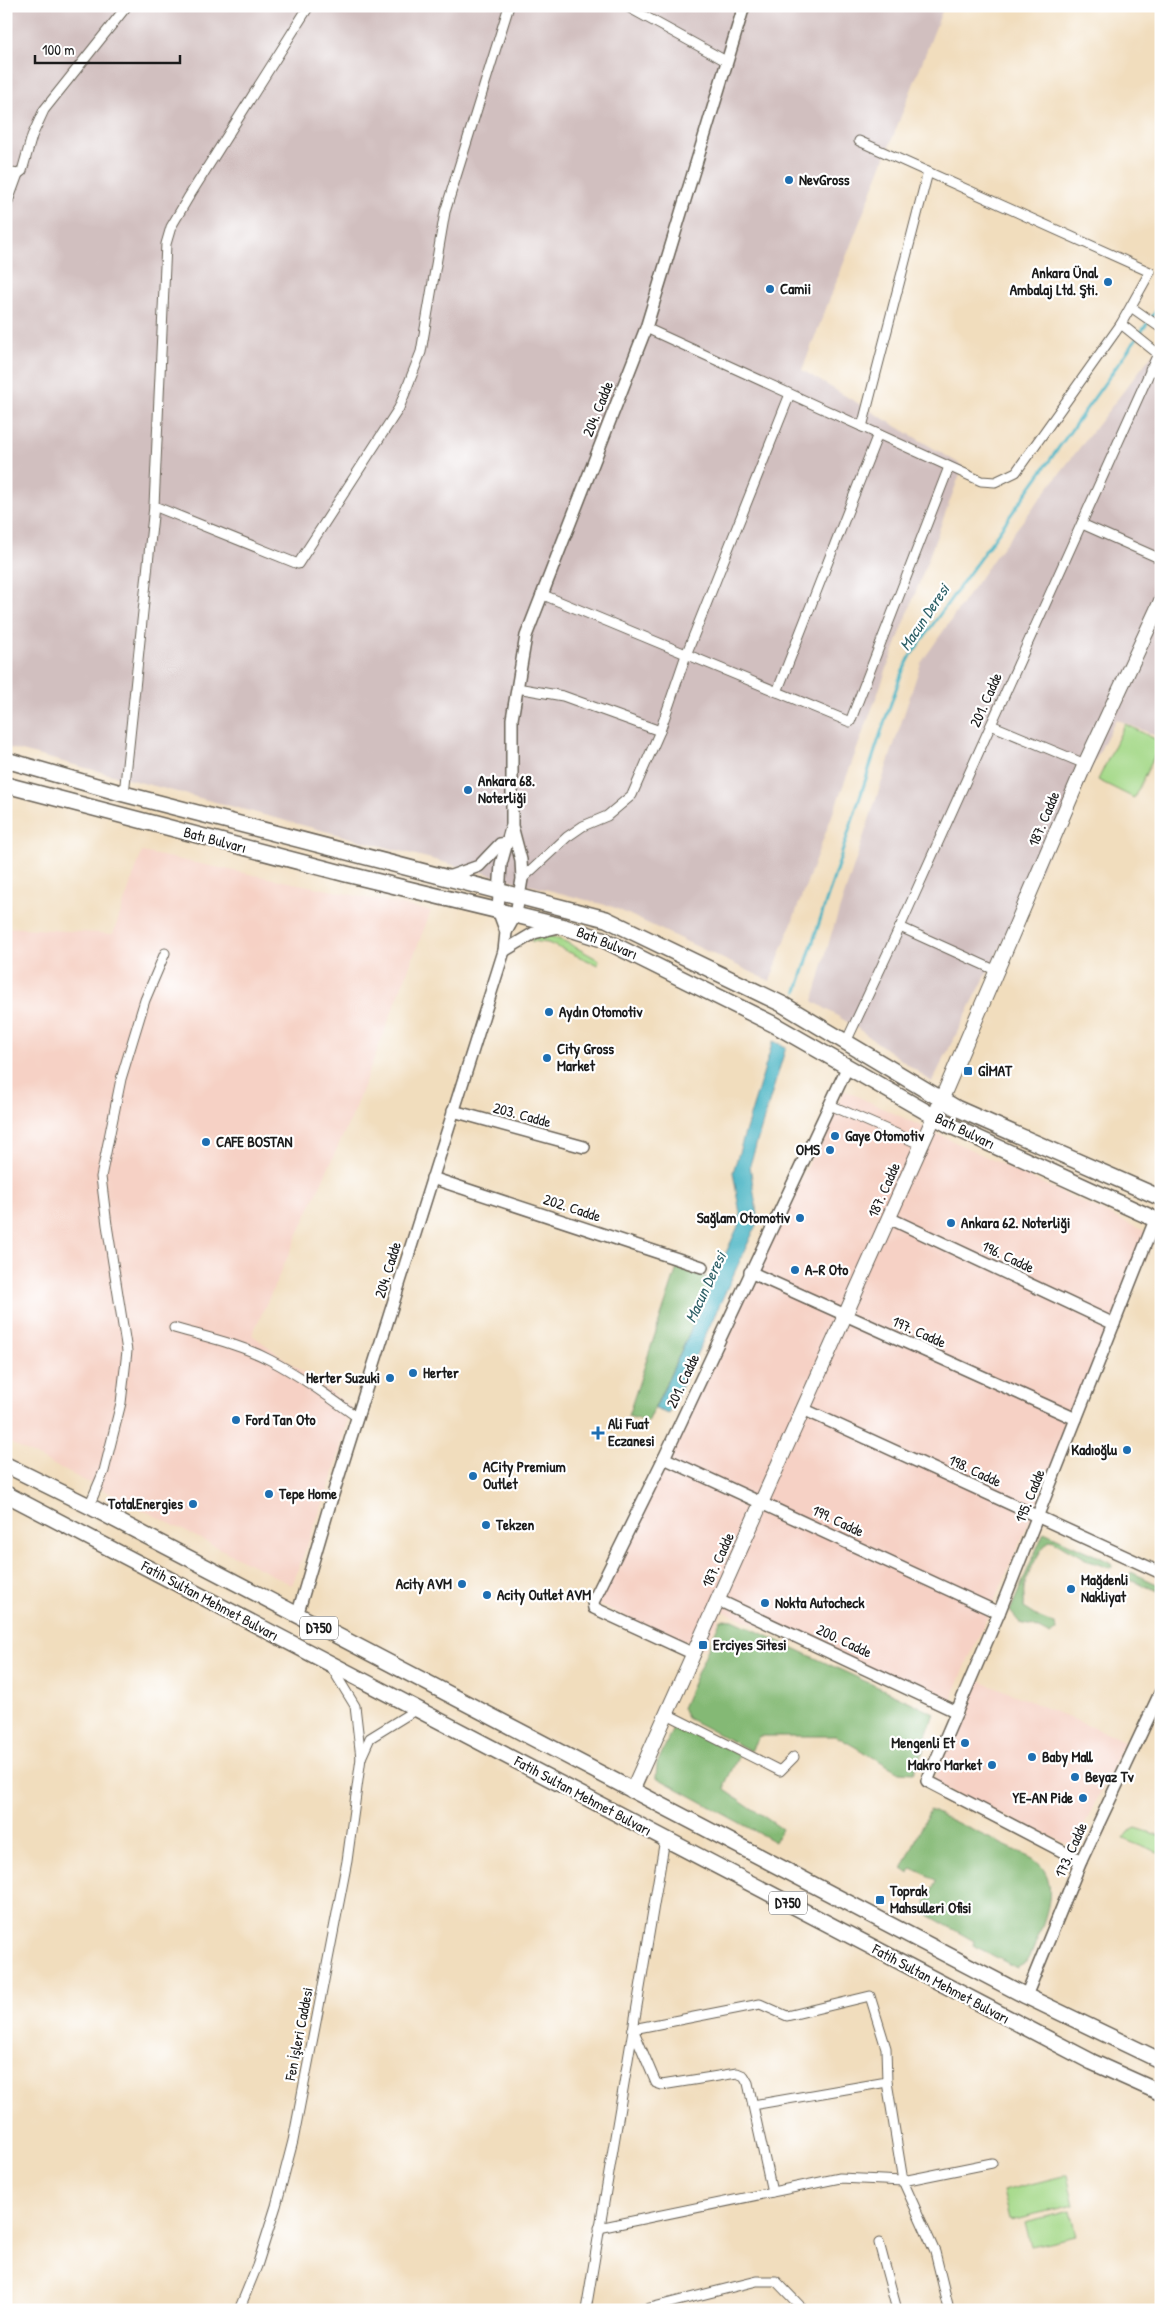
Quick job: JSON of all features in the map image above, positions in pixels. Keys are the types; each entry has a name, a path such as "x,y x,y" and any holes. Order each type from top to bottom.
{"main road":[{"name":"187. Cadde","path":"632,1791 922,1145 1085,764 1161,601"},
{"name":"Batı Bulvarı","path":"6,760 124,794 584,912 630,929 750,986 956,1108 1161,1198"},
{"name":"Batı Bulvarı","path":"6,785 346,874 516,914 602,939 773,1024 934,1117 1158,1221"},
{"name":"Fatih Sultan Mehmet Bulvarı","path":"6,1465 1026,1996 1161,2062"},
{"name":"Fatih Sultan Mehmet Bulvarı","path":"6,1494 1092,2062 1161,2093"}],"street":[{"path":"6,212 18,174 22,171 32,136 44,110 127,6"},
{"path":"124,794 154,506 166,244 172,227 188,198 309,6"},
{"path":"154,506 298,564 399,408 421,352 446,212 509,6"},
{"path":"626,6 726,61"},
{"name":"204. Cadde","path":"297,1616 357,1417 504,951 506,932 516,914 522,879 520,860 512,826 512,719 526,636 646,328 744,6"},
{"path":"646,328 981,481 995,482 1016,472 1121,324 1150,272 859,141"},
{"path":"6,172 18,174"},
{"path":"862,427 928,172"},
{"path":"1131,307 1159,327"},
{"path":"1121,324 1145,343 1159,350"},
{"name":"201. Cadde","path":"846,1042 900,928 1159,350"},
{"path":"1150,370 1161,374"},
{"path":"522,879 567,837 582,826 607,816 626,802 643,773 660,731 686,655 790,394"},
{"path":"777,692 878,434"},
{"path":"541,594 850,722 949,467"},
{"path":"1082,524 1161,559"},
{"path":"517,688 581,701 660,731"},
{"path":"991,725 1085,764"},
{"name":"204. Cadde","path":"506,932 498,910 499,890 501,864 512,826"},
{"path":"448,877 479,866 500,844 507,843"},
{"path":"504,951 534,932 561,926"},
{"path":"900,928 997,971"},
{"path":"88,1506 104,1471 121,1403 127,1351 101,1177 121,1079 145,1000 165,952"},
{"name":"201. Cadde","path":"694,1654 592,1606 664,1458 848,1066"},
{"path":"830,1105 922,1145"},
{"name":"203. Cadde","path":"453,1112 584,1147"},
{"name":"202. Cadde","path":"432,1178 702,1267"},
{"name":"196. Cadde","path":"889,1218 1114,1324"},
{"name":"195. Cadde","path":"1081,1861 927,1782 999,1613 1114,1324 1158,1221"},
{"name":"197. Cadde","path":"750,1272 1076,1419"},
{"path":"174,1328 220,1340 268,1359 298,1376 357,1417"},
{"name":"198. Cadde","path":"803,1409 1161,1573"},
{"name":"199. Cadde","path":"664,1458 999,1613"},
{"name":"200. Cadde","path":"718,1600 957,1712"},
{"path":"329,1663 355,1706 361,1758"},
{"name":"173. Cadde","path":"1026,1996 1081,1861 1161,1691"},
{"path":"361,1758 370,1738 417,1709"},
{"path":"667,1714 780,1771 794,1757"},
{"name":"Fen İşleri Caddesi","path":"239,2310 273,2214 293,2141 347,1861 361,1758"},
{"path":"586,2310 665,1839"},
{"path":"633,2029 760,2004 787,2016 870,1996 886,2048 887,2082 903,2181 935,2252 948,2310"},
{"path":"633,2029 656,2083 662,2085 737,2073 744,2076 748,2083 772,2192"},
{"path":"753,2105 887,2082"},
{"path":"599,2228 840,2178 903,2181 992,2163"},
{"path":"879,2243 897,2310"},
{"path":"642,2310 756,2281 776,2281 804,2310"}],"shaded area":[{"path":"6,6 944,6 802,370 963,466 770,981 613,907 6,747"},
{"path":"1161,343 1161,738 1116,719 932,1082 857,1028 813,1001 831,935 921,663 997,554"},
{"path":"142,852 431,911 350,1120 252,1335 351,1407 332,1480 292,1585 6,1441 6,927 113,934"},
{"path":"844,1090 1155,1236 949,1704 723,1611 704,1649 596,1604"},
{"path":"979,1680 1125,1741 1074,1847 932,1783"}],"green space":[{"path":"1125,724 1161,742 1134,798 1098,780"},
{"path":"548,935 566,942 599,960 598,965 548,943 531,941 533,937"},
{"path":"677,1268 714,1280 648,1422 628,1416"},
{"path":"1044,1532 1112,1563 1113,1567 1109,1568 1089,1561 1052,1540 1048,1542 1035,1560 1026,1583 1024,1608 1040,1618 1055,1624 1056,1630 1050,1635 1033,1626 1020,1623 1010,1611"},
{"path":"1131,1572 1161,1586 1161,1592 1129,1580"},
{"path":"724,1619 733,1620 934,1713 925,1739 928,1741 913,1773 899,1772 836,1736 759,1736 751,1751 687,1718 682,1708 720,1621"},
{"path":"674,1726 685,1728 739,1755 725,1784 725,1790 782,1829 775,1842 656,1777 657,1764"},
{"path":"930,1810 1033,1859 1042,1867 1047,1876 1049,1896 1045,1917 1029,1959 1017,1968 973,1945 974,1941 928,1915 926,1902 936,1882 933,1878 912,1868 908,1873 902,1869"},
{"path":"1136,1828 1161,1836 1161,1854 1123,1839 1128,1832"},
{"path":"1067,2175 1074,2205 1010,2220 1003,2191"},
{"path":"1070,2211 1076,2236 1031,2246 1025,2222"}],"water":[{"path":"773,1041 786,1047 750,1165 757,1214 756,1226 669,1414 655,1409 739,1224 740,1214 733,1172"}],"waterway":[{"name":"Macun Deresi","path":"797,991 885,720 901,675 911,655 1161,304"}],"place":[{"name":"NevGross","path":"789,180"},
{"name":"Ankara Ünal Ambalaj Ltd. Şti.","path":"1108,282"},
{"name":"Camii","path":"770,289"},
{"name":"Ankara 68. Noterliği","path":"468,790"},
{"name":"Aydın Otomotiv","path":"549,1012"},
{"name":"City Gross Market","path":"547,1058"},
{"name":"GİMAT","path":"968,1071"},
{"name":"Gaye Otomotiv","path":"835,1136"},
{"name":"CAFE BOSTAN","path":"206,1142"},
{"name":"OMS","path":"830,1150"},
{"name":"Sağlam Otomotiv","path":"800,1218"},
{"name":"Ankara 62. Noterliği","path":"951,1223"},
{"name":"A-R Oto","path":"795,1270"},
{"name":"Herter","path":"413,1373"},
{"name":"Herter Suzuki","path":"390,1378"},
{"name":"Ford Tan Oto","path":"236,1420"},
{"name":"Ali Fuat Eczanesi","path":"598,1433"},
{"name":"Kadıoğlu","path":"1127,1450"},
{"name":"ACity Premium Outlet","path":"473,1476"},
{"name":"Tepe Home","path":"269,1494"},
{"name":"TotalEnergies","path":"193,1504"},
{"name":"Tekzen","path":"486,1525"},
{"name":"Acity AVM","path":"462,1584"},
{"name":"Mağdenli Nakliyat","path":"1071,1589"},
{"name":"Acity Outlet AVM","path":"487,1595"},
{"name":"Nokta Autocheck","path":"765,1603"},
{"name":"Erciyes Sitesi","path":"703,1645"},
{"name":"Mengenli Et","path":"965,1743"},
{"name":"Baby Mall","path":"1032,1757"},
{"name":"Makro Market","path":"992,1765"},
{"name":"Beyaz Tv","path":"1075,1777"},
{"name":"YE-AN Pide","path":"1083,1798"},
{"name":"Toprak Mahsulleri Ofisi","path":"880,1900"}]}
